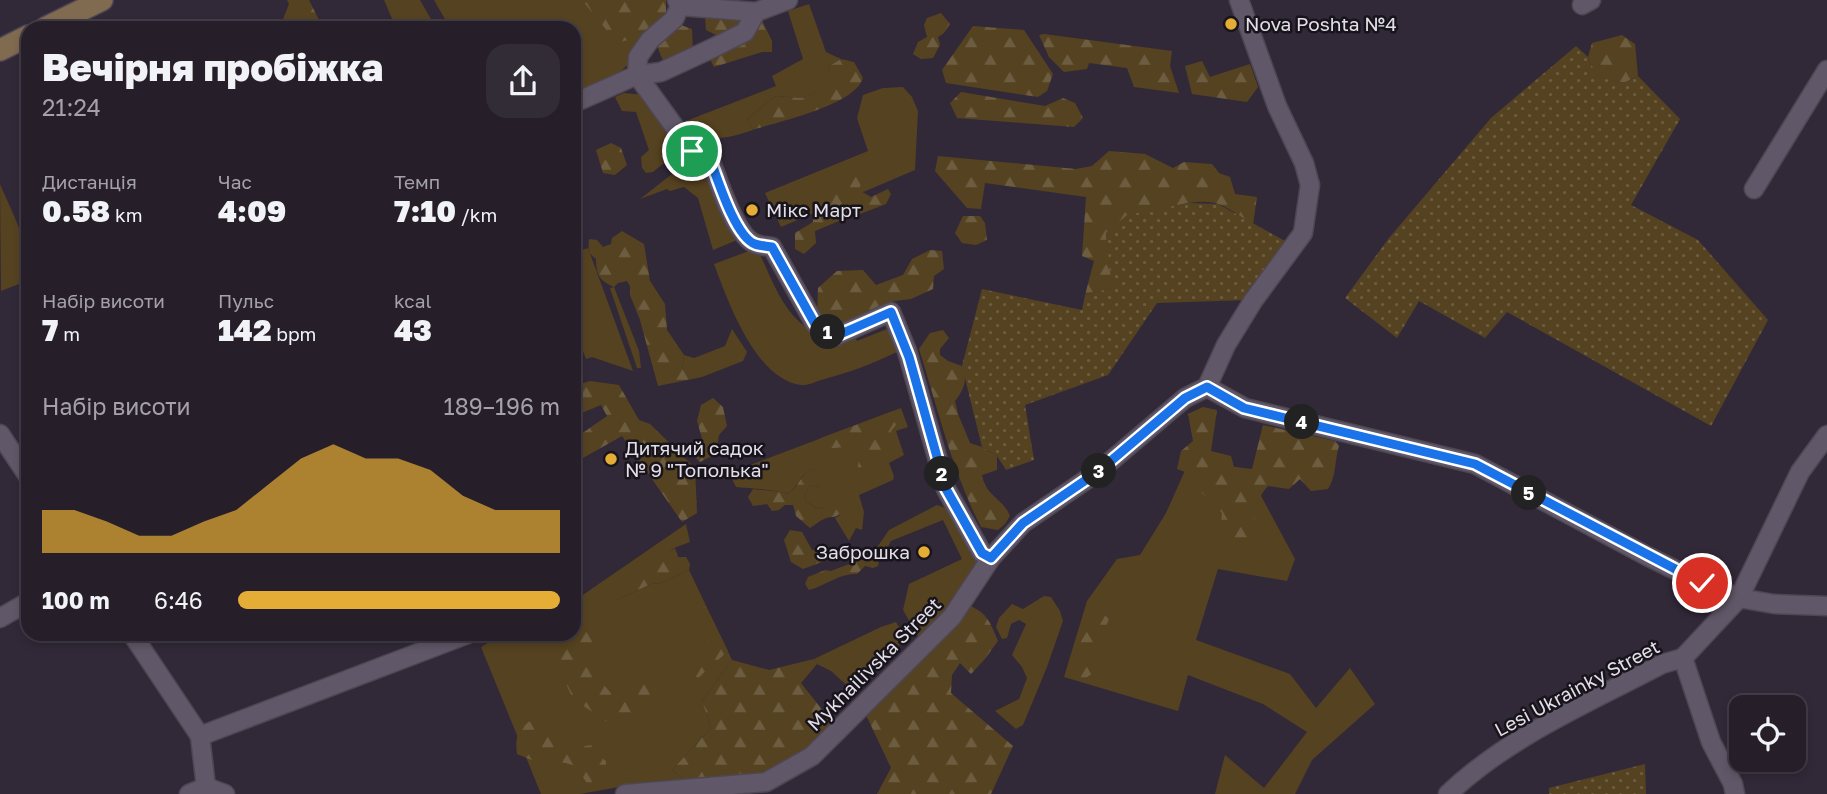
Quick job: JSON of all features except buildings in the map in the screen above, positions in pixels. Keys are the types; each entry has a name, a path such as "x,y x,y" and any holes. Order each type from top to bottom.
{"main road":[{"path":"59,21 102,0"},
{"path":"0,50 21,40"}],"street":[{"path":"788,0 756,12 679,3 674,19 650,40 638,57 637,75 692,151 709,156 738,228 755,244 772,247 815,324 836,336 891,312 909,357 946,489 982,553 991,558"},
{"path":"1239,0 1277,106 1304,163 1310,186 1303,233 1253,301 1226,345 1207,387 1244,408 1475,464 1647,556 1739,598 1774,604 1827,606"},
{"path":"581,100 637,75 661,72 745,32 756,12"},
{"path":"1754,189 1827,70"},
{"name":"Mykhailivska Street","path":"625,794 766,782 812,756 952,617 991,558 1023,523 1099,471 1185,398 1207,387"},
{"path":"0,434 21,466"},
{"name":"Lesi Ukrainky Street","path":"1448,794 1513,742 1662,664 1682,658 1739,598 1800,472 1827,435"},
{"path":"0,618 21,606"},
{"path":"137,641 200,736 198,791 225,794"},
{"path":"200,736 450,641"},
{"path":"1682,658 1711,742 1733,784 1735,794"}],"green space":[{"path":"287,0 309,0 320,21 282,21 289,4"},
{"path":"384,0 420,0 432,21 393,21"},
{"path":"434,0 666,0 666,13 641,36 632,61 612,79 581,89 581,21 446,21"},
{"path":"582,0 666,0 666,13 641,36 617,43"},
{"path":"809,4 826,52 841,59 829,66 824,90 801,98 776,96 747,119 753,130 744,133 717,138 693,129 686,121 776,86 772,76 803,59 788,11"},
{"path":"941,13 950,24 938,37 940,45 933,58 921,59 913,54 918,42 927,37 924,25 927,18"},
{"path":"732,14 760,16 772,41 772,52 762,52 714,67 708,55 720,37 706,30 705,17"},
{"path":"681,25 692,29 693,53 664,63 657,46"},
{"path":"973,26 1024,30 1053,74 1047,91 1038,97 946,83 942,70"},
{"path":"1039,35 1172,51 1170,66 1179,93 1134,87 1127,68 1089,63 1087,69 1064,72 1049,57"},
{"path":"1622,35 1635,44 1638,76 1624,83 1597,78 1588,57 1592,43"},
{"path":"1576,46 1588,57 1597,77 1624,83 1638,76 1680,119 1631,205 1698,240 1768,320 1711,426 1507,312 1485,338 1419,301 1397,338 1345,298 1389,238 1491,118"},
{"path":"841,59 854,62 863,78 857,88 846,97 814,111 753,130 747,119 776,96 801,98 823,90 829,66"},
{"path":"1202,61 1210,77 1250,64 1258,87 1247,102 1192,94 1185,66"},
{"path":"903,87 912,97 918,111 915,170 781,227 765,193 868,151 857,118 863,95 883,88"},
{"path":"961,92 1045,106 1063,98 1075,103 1083,118 1074,127 957,118 950,103"},
{"path":"624,93 644,95 681,149 653,172 646,173 642,168 641,157 649,150 636,112 622,111 615,97"},
{"path":"611,143 621,148 627,165 615,175 603,173 596,150"},
{"path":"1109,151 1145,154 1173,168 1184,162 1212,164 1219,173 1230,177 1235,194 1257,197 1253,225 1225,207 1209,202 1179,205 1132,222 1106,233 1113,288 1085,295 1094,261 1082,256 1086,197 985,183 981,209 967,208 935,171 938,156 1076,169 1092,166"},
{"path":"690,160 702,164 737,240 713,250 698,198 684,187 670,191 667,189 640,199"},
{"path":"851,166 862,180 859,190 871,197 888,189 891,194 886,204 860,214 846,213 839,221 815,231 816,243 804,254 795,249 795,233 813,222 814,204 829,191 835,176"},
{"path":"0,184 21,233 21,283 1,291"},
{"path":"1189,203 1218,204 1285,241 1247,300 1157,303 1108,375 1025,405 1034,460 1006,470 997,456 982,447 962,366 982,289 1082,310 1085,295 1112,288 1106,233 1127,215"},
{"path":"963,216 980,216 985,223 987,240 976,245 962,243 955,233"},
{"path":"622,231 644,244 650,281 665,304 667,330 684,355 682,369 701,370 702,377 658,386 640,320 630,295 630,286 627,281 614,287 602,280 596,259 589,251 589,239 597,240 603,247 611,244 612,238"},
{"path":"588,248 633,371 592,357 586,359 581,346 581,250"},
{"path":"757,248 780,297 807,328 823,335 852,332 857,341 892,327 899,344 897,352 860,368 806,385 785,380 770,369 746,336 714,264"},
{"path":"930,250 942,251 944,269 934,276 933,289 911,299 894,301 834,328 817,315 818,288 837,271 863,270 876,285 903,275 912,259"},
{"path":"614,287 639,351 641,368 637,368 610,288"},
{"path":"732,329 747,352 743,361 702,377 700,370 682,370 684,355 694,358 725,346"},
{"path":"943,330 949,338 940,349 940,355 962,366 964,371 964,384 955,401 970,443 997,456 997,470 982,475 987,488 1010,516 998,530 981,527 971,506 946,440 919,349 930,333"},
{"path":"590,381 619,385 639,420 650,424 695,468 697,513 682,522 622,436 581,459 581,434 607,416 601,405 581,413 581,384"},
{"path":"713,398 723,407 727,426 719,435 716,454 700,462 690,452 703,442 697,421 701,405"},
{"path":"1203,407 1217,410 1211,451 1231,456 1234,467 1252,469 1263,425 1335,441 1339,446 1328,489 1311,491 1300,479 1289,489 1268,486 1260,499 1253,526 1246,539 1231,548 1219,542 1222,513 1201,492 1199,477 1177,469 1181,451 1193,441 1188,414"},
{"path":"901,408 908,427 896,431 904,455 889,463 893,480 859,495 864,512 862,530 856,528 849,541 835,518 840,515 823,507 818,509 806,501 804,495 811,485 821,487 821,472 812,469 808,471 788,494 736,487 729,473"},
{"path":"893,411 899,416 891,431 899,448 884,460 882,468 873,473 857,470 861,451 856,448 816,447 821,438"},
{"path":"1191,457 1252,479 1295,559 1287,581 1218,569 1196,640 1290,674 1316,708 1350,668 1375,704 1312,760 1295,794 1215,794 1225,755 1264,788 1307,732 1263,704 1188,675 1178,711 1064,677 1087,601 1117,559 1140,555 1166,513"},
{"path":"812,469 827,472 829,480 821,487 811,485 804,495 806,501 818,509 833,504 842,510 836,516 824,519 810,528 796,516 793,505 785,505 772,511 767,504 753,506 748,497 753,489 788,494"},
{"path":"937,505 951,510 980,564 922,643 903,610 909,584 962,559 943,520 891,541 888,547 891,556 873,553 889,530"},
{"path":"686,524 690,542 674,548 617,600 689,570 732,660 702,701 711,728 672,770 688,783 624,786 580,794 541,794 481,647 491,641 581,641 581,596"},
{"path":"790,530 802,532 812,550 836,548 849,552 803,569 791,562 784,540"},
{"path":"675,548 678,557 686,557 690,564 689,570 617,600 612,597 613,590"},
{"path":"865,558 879,561 878,566 865,566 857,574 845,575 809,590 805,584 808,577"},
{"path":"1044,596 1051,597 1063,621 1023,725 1016,729 995,711 1019,699 1027,678 1012,655 1026,624 1019,620 1011,624 1007,638 1002,639 996,627 999,618 1012,604 1023,609"},
{"path":"966,605 983,614 998,641 971,674 960,663 952,675 951,693 1013,746 991,794 877,794 891,768 866,715"},
{"path":"706,607 728,651 687,688 681,674 708,641 698,618 699,609"},
{"path":"1100,611 1109,619 1097,649 1093,673 1083,680 1068,675 1088,612"},
{"path":"585,619 593,625 592,631 605,649 592,672 610,692 638,678 655,685 644,719 606,721 573,699 556,662 566,641 581,641 581,622"},
{"path":"896,622 906,639 852,690 814,659 881,627"},
{"path":"814,659 817,664 801,683 835,726 828,735 766,776 688,783 672,770 711,728 702,701 732,660 769,670"},
{"path":"530,721 550,722 563,736 565,748 574,754 585,746 592,745 596,754 606,761 606,772 599,789 591,790 579,771 568,764 562,762 546,766 517,754 518,735"},
{"path":"1645,764 1646,794 1549,794 1549,788"}],"place":[{"name":"Nova Poshta №4","path":"1231,24"},
{"name":"Мікс Март","path":"752,210"},
{"name":"Дитячий садок № 9 \"Тополька\"","path":"611,459"},
{"name":"Заброшка","path":"924,552"}],"route":[{"path":"692,151 709,156 738,228 755,244 772,247 815,324 836,336 891,312 909,357 946,489 982,553 991,558 1023,523 1099,471 1185,398 1207,387 1244,408 1475,464 1702,583"}]}
